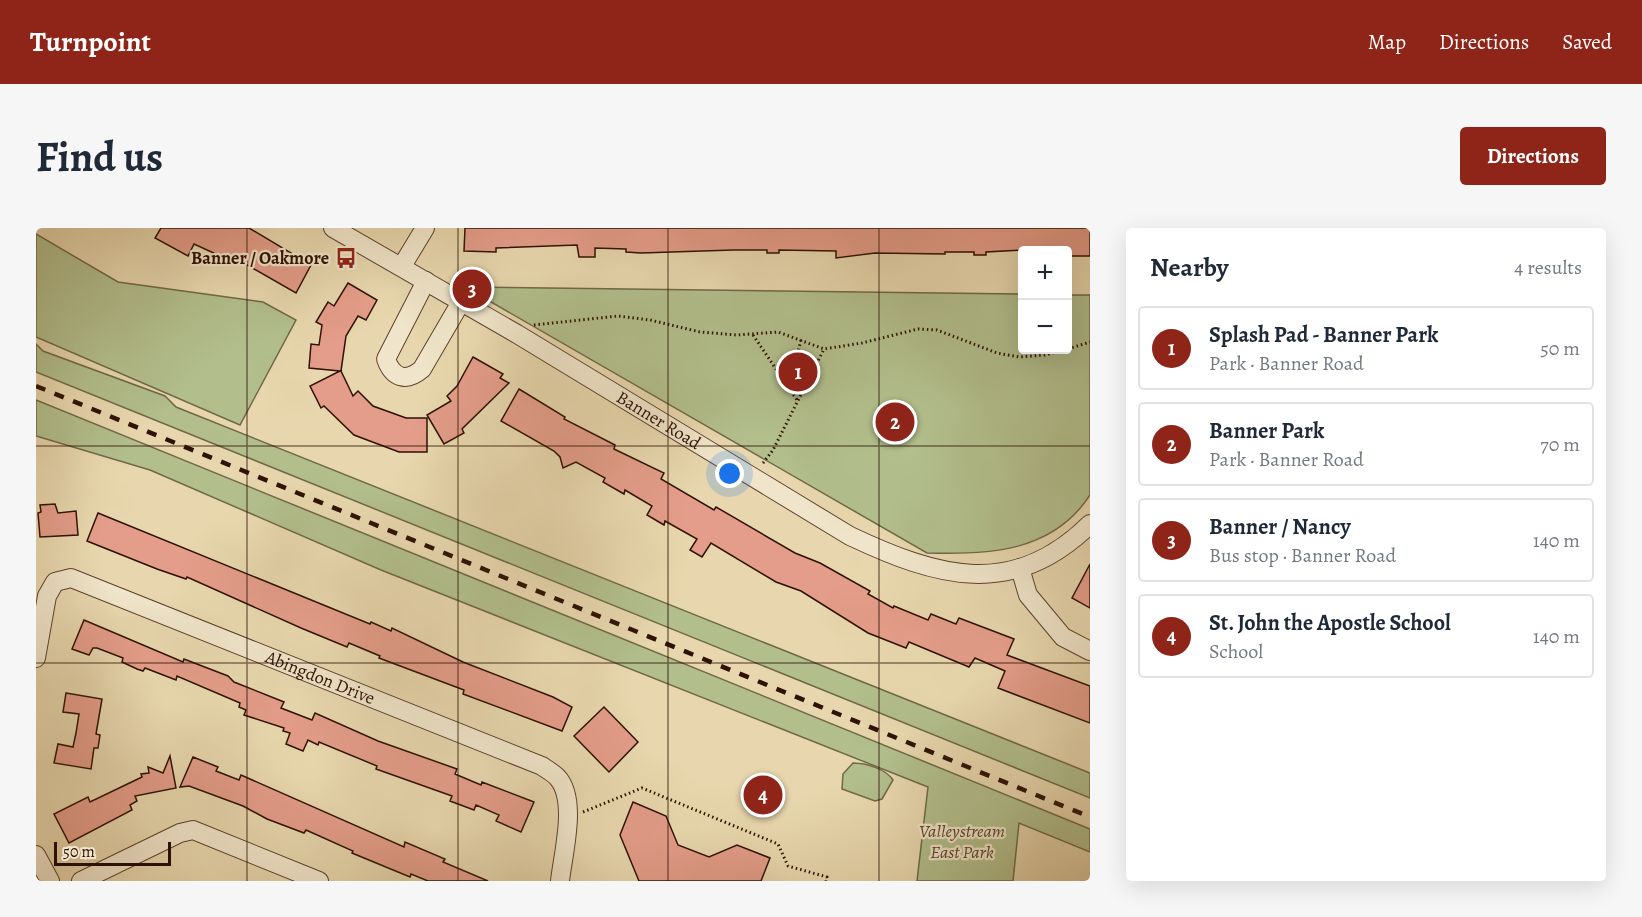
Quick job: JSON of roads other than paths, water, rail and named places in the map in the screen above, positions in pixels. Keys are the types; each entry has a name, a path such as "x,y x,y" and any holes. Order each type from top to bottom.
{"street":[{"name":"Banner Road","path":"333,228 517,334 850,536 897,558 946,573 994,574 1036,564 1074,540 1090,524"},
{"path":"402,266 425,228"},
{"path":"426,282 386,359 395,375 403,378 413,377 422,369 461,302"},
{"path":"1020,568 1028,594 1063,637 1090,651"},
{"name":"Abingdon Drive","path":"36,658 47,597 55,582 71,578 542,766 557,777 566,792 568,809 560,881"},
{"path":"81,881 180,833 193,830 319,881"},
{"path":"36,855 51,881"}],"railway":[{"path":"36,386 1090,817"}],"place":[{"name":"Banner / Oakmore","path":"346,258"},
{"name":"Banner / Nancy","path":"472,289"},
{"name":"Splash Pad - Banner Park","path":"798,372"},
{"name":"Banner Park","path":"895,422"},
{"name":"St. John the Apostle School","path":"763,795"}],"park label":[{"name":"Valleystream East Park","path":"962,841"}]}
